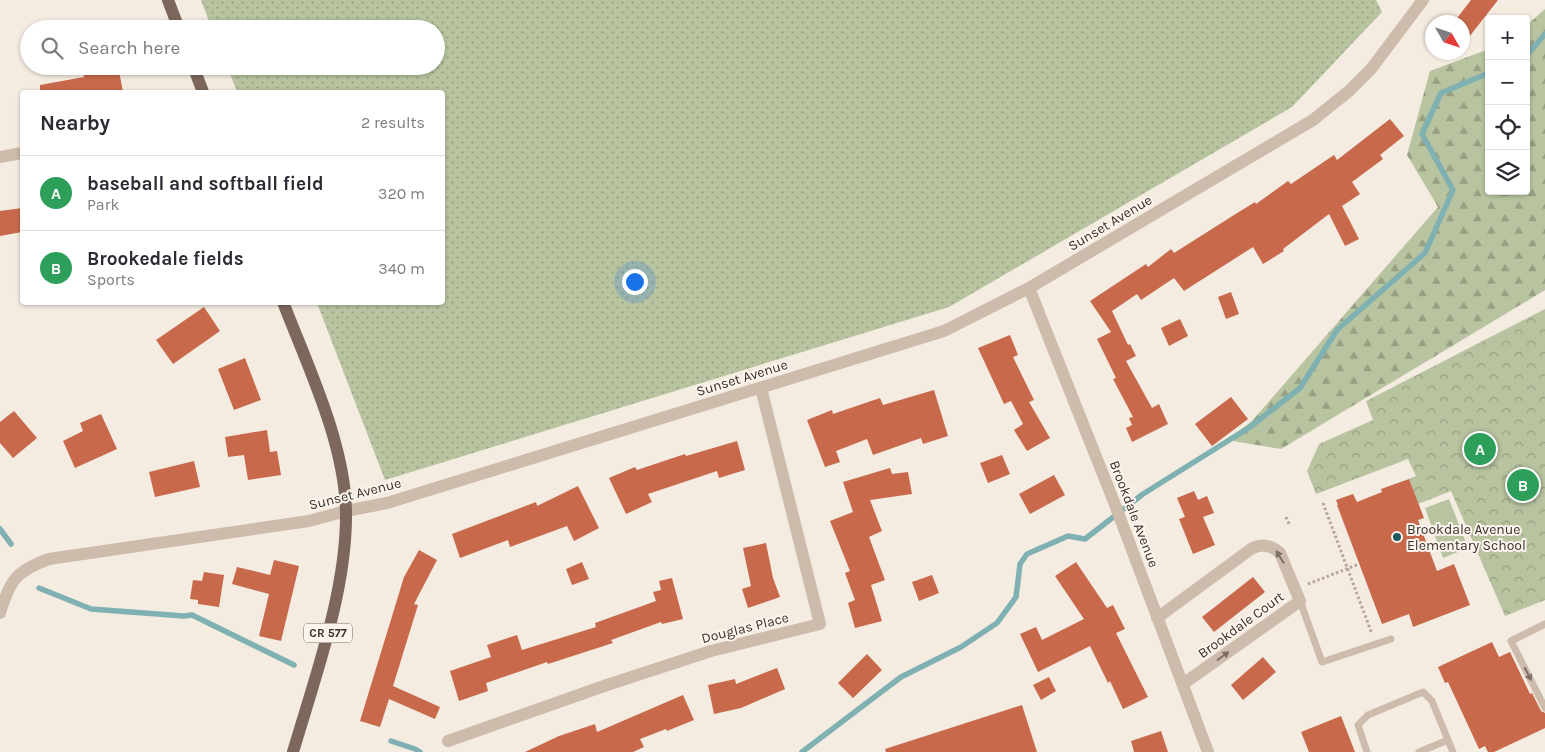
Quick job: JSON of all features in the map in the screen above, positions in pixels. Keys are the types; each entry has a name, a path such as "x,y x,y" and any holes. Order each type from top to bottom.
{"main road":[{"path":"168,0 176,20"},
{"path":"196,75 202,90"},
{"name":"CR 577","path":"284,305 332,430 346,511 344,551 328,633 293,752"}],"street":[{"name":"Sunset Avenue","path":"0,613 13,580 37,563 49,559 310,521 346,511 387,503 944,331 1029,288 1314,120 1349,91 1371,69 1423,0"},
{"path":"0,157 20,153"},
{"name":"Brookdale Avenue","path":"1029,288 1114,502 1208,752"},
{"name":"Douglas Place","path":"448,741 607,685 711,651 820,624 761,388"},
{"name":"Brookdale Court","path":"1157,618 1251,548 1263,545 1280,553 1300,601 1183,684"}],"lane":[{"path":"1300,601 1322,662 1391,639"},
{"path":"1545,624 1511,641 1545,708"},
{"path":"1367,752 1358,725 1368,714 1423,692 1432,702 1454,752"},
{"path":"1419,752 1448,740"}],"path":[{"path":"1323,503 1371,632"},
{"path":"1286,517 1289,524"},
{"path":"1304,586 1359,564"}],"green space":[{"path":"201,0 1376,0 1382,12 1292,107 949,307 385,480 318,305 445,305 445,90 236,90 230,75 445,75 445,20 209,20"},
{"path":"1545,9 1545,290 1281,449 1227,440 1252,421 1438,207 1407,155 1430,71 1460,60 1470,60 1470,56 1485,50 1485,195 1530,195 1530,22"},
{"path":"1545,309 1545,600 1505,616 1451,491 1418,504 1409,479 1416,476 1408,459 1316,494 1307,471 1319,444 1373,420 1366,401"},
{"path":"1449,499 1468,548 1443,558 1425,508"}],"building":[{"path":"1471,0 1498,0 1470,36 1470,15 1459,15"},
{"path":"84,75 120,75 123,90 40,90 40,85 84,77"},
{"path":"1390,119 1404,136 1380,155 1383,159 1352,182 1360,194 1342,206 1359,239 1345,246 1329,214 1283,249 1284,251 1263,264 1253,247 1184,291 1174,278 1141,300 1137,294 1112,311 1128,345 1130,344 1136,356 1126,361 1152,408 1159,404 1168,424 1132,442 1126,428 1132,425 1129,418 1133,417 1113,379 1116,378 1097,339 1111,332 1090,301 1146,264 1148,267 1171,249 1174,253 1255,202 1256,204 1288,181 1291,184 1334,155 1337,160"},
{"path":"20,208 20,232 0,236 0,211"},
{"path":"1231,292 1239,314 1226,319 1218,297"},
{"path":"204,307 220,331 173,364 156,340"},
{"path":"1180,319 1188,336 1169,346 1161,328"},
{"path":"1010,335 1018,355 1013,357 1034,400 1029,402 1050,438 1027,451 1014,430 1023,424 1011,401 1004,404 978,348"},
{"path":"245,358 261,400 234,410 218,369"},
{"path":"934,390 948,436 923,444 921,438 873,455 867,439 836,451 840,462 825,467 807,420 832,410 833,414 880,398 883,405"},
{"path":"1231,397 1248,419 1212,446 1195,424"},
{"path":"14,411 37,438 13,458 0,443 0,422"},
{"path":"101,414 117,449 75,468 63,441 83,431 80,423"},
{"path":"267,430 270,452 277,451 281,475 248,480 244,455 228,457 225,437"},
{"path":"737,441 745,470 719,478 717,471 648,494 652,502 626,514 609,478 635,467 637,470 685,454 686,456"},
{"path":"1002,455 1010,474 988,483 980,463"},
{"path":"194,461 200,487 155,497 149,472"},
{"path":"890,468 892,474 908,472 912,494 870,500 882,531 869,537 885,580 871,585 882,621 855,628 848,603 855,600 845,573 850,571 830,521 853,512 843,482"},
{"path":"1054,475 1065,495 1030,514 1019,494"},
{"name":"Brookdale Avenue Elementary School","path":"1409,479 1424,518 1418,520 1437,571 1454,564 1470,605 1413,627 1409,614 1382,624 1336,500 1353,494 1357,502 1382,492 1381,489"},
{"path":"578,486 599,528 574,541 567,526 510,547 508,540 460,558 452,534 536,502 537,506"},
{"path":"1194,491 1198,500 1207,496 1214,513 1203,517 1215,545 1193,554 1179,519 1185,517 1177,498"},
{"path":"766,543 773,578 780,597 748,608 742,589 751,586 743,548"},
{"path":"419,550 437,560 414,604 418,605 393,686 440,707 435,719 389,699 380,727 360,721 404,577"},
{"path":"274,560 299,566 281,641 259,636 269,594 232,584 237,567 270,575"},
{"path":"582,562 589,579 572,585 566,569"},
{"path":"1076,562 1107,608 1113,605 1125,629 1116,633 1148,697 1123,709 1090,646 1038,672 1020,634 1036,627 1042,640 1084,619 1055,576"},
{"path":"204,572 224,575 219,607 198,604 198,600 190,599 193,580 202,581"},
{"path":"932,575 939,593 919,601 912,582"},
{"path":"1253,577 1265,592 1214,632 1202,617"},
{"path":"672,578 683,619 662,624 661,622 611,640 613,643 548,664 547,662 486,683 488,691 459,701 450,671 491,657 487,645 517,635 522,650 596,627 595,623 656,601 653,592 661,590 659,581"},
{"path":"1492,642 1499,657 1510,652 1530,694 1532,693 1541,711 1545,713 1545,728 1494,752 1488,752 1485,746 1479,749 1448,682 1445,683 1438,667"},
{"path":"867,654 882,670 853,698 838,683"},
{"path":"1263,657 1276,672 1243,700 1231,685"},
{"path":"777,668 785,689 741,708 714,714 708,685 735,679 736,684"},
{"path":"1049,677 1056,691 1041,700 1033,685"},
{"path":"683,695 694,720 640,739 644,747 633,752 525,752 559,736 595,724 597,732"},
{"path":"1022,705 1037,752 886,752 885,749"},
{"path":"1341,716 1355,752 1309,752 1301,732"},
{"path":"1161,731 1168,752 1134,752 1131,741"}],"waterway":[{"path":"1530,51 1545,34"},
{"path":"802,752 901,677 961,647 997,623 1016,597 1020,564 1027,554 1068,536 1085,539 1143,494 1250,427 1300,388 1337,330 1425,253 1453,190 1422,134 1441,93 1485,75"},
{"path":"0,529 11,544"},
{"path":"39,588 91,609 192,615 294,665"},
{"path":"391,741 420,752"}],"place":[{"name":"baseball and softball field","path":"1480,449"},
{"name":"Brookedale fields","path":"1523,485"},
{"name":"Brookdale Avenue Elementary School","path":"1397,537"}]}
